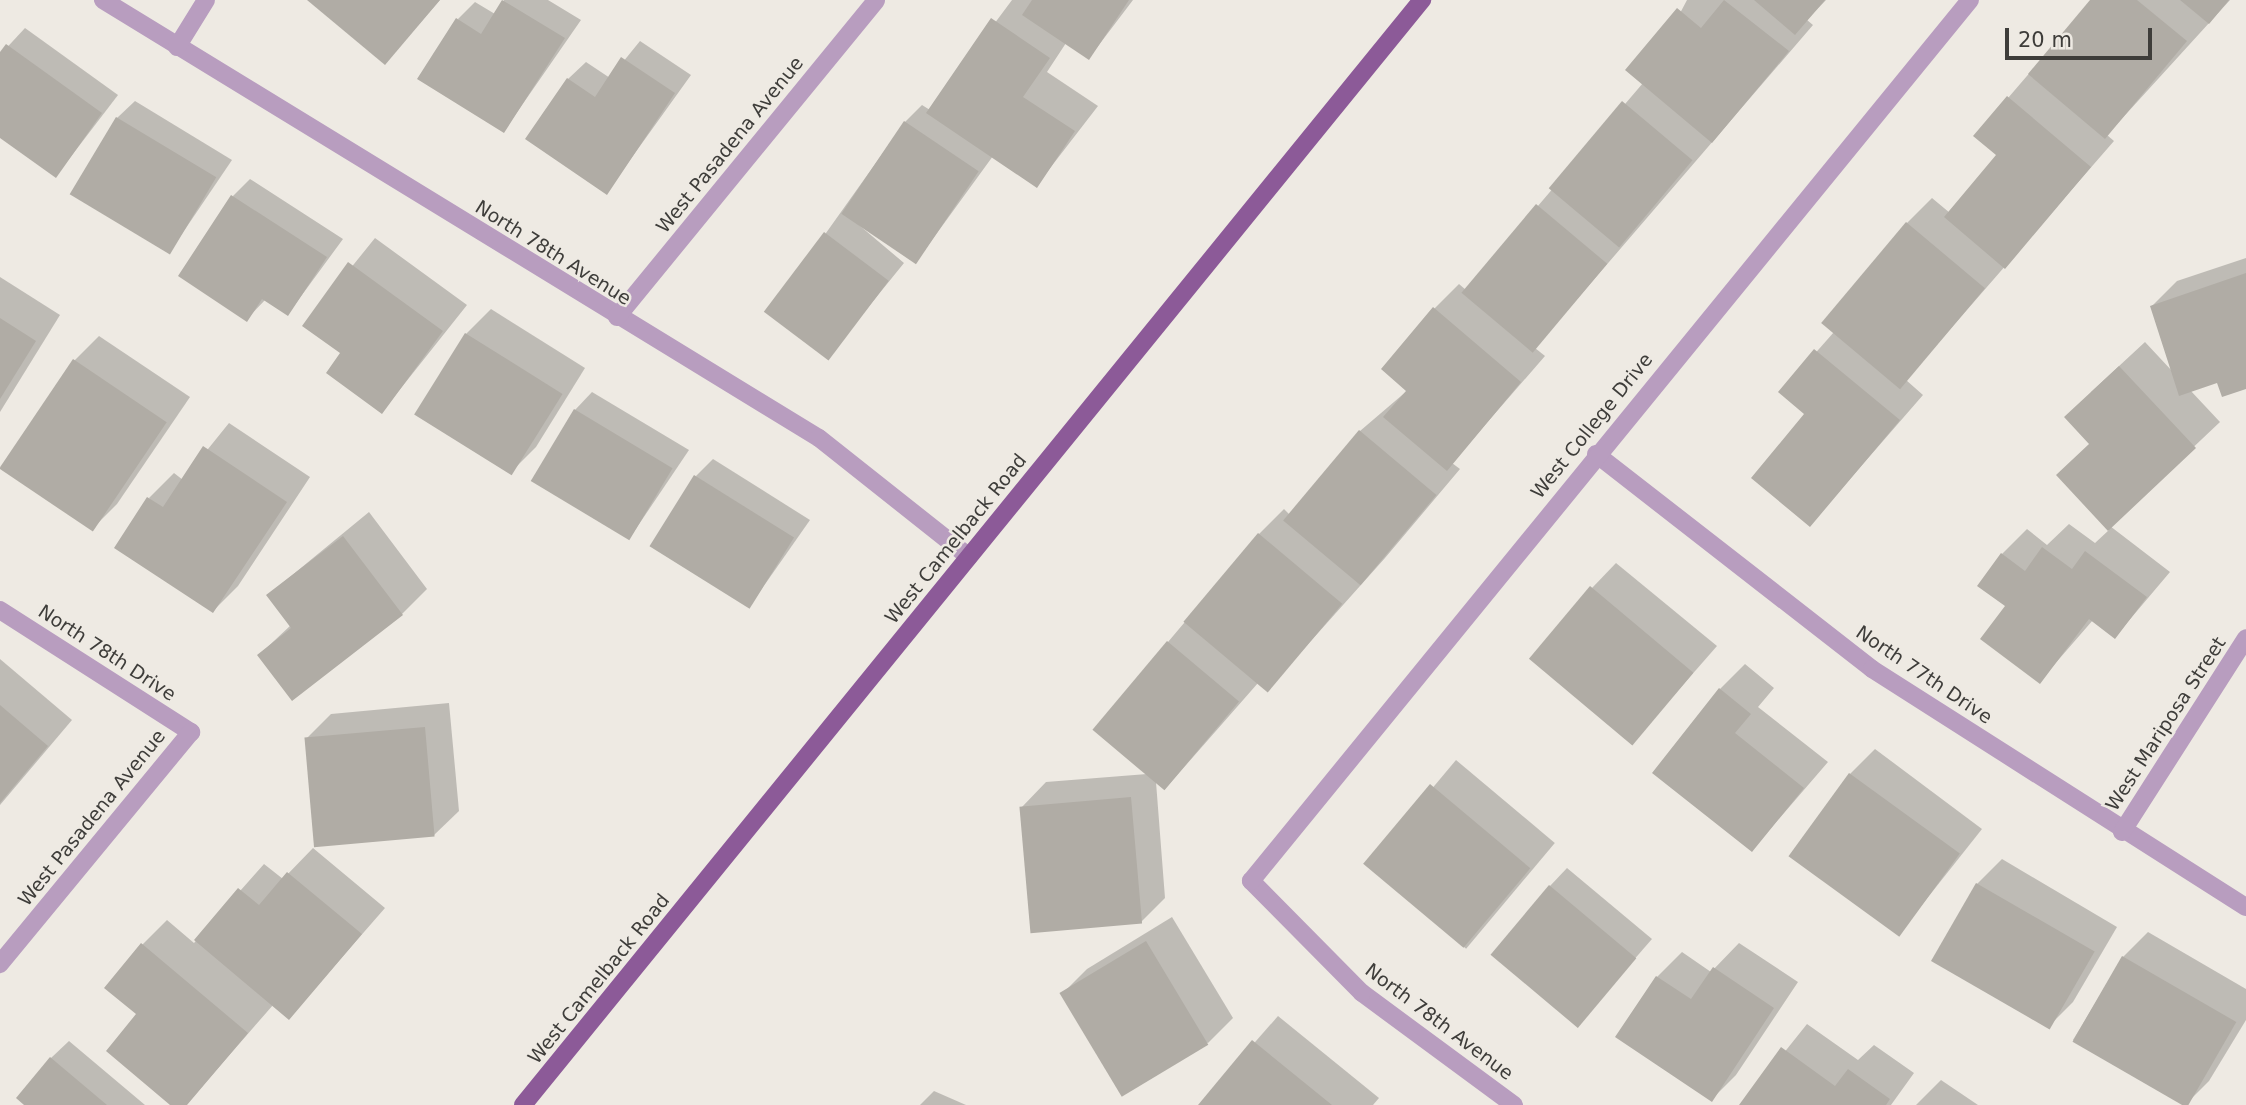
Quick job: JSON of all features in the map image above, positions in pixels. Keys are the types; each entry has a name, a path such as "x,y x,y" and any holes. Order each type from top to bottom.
{"main road":[{"name":"West Camelback Road","path":"523,1105 1422,0"}],"street":[{"name":"North 78th Avenue","path":"103,0 819,439 969,558"},
{"path":"177,47 206,0"},
{"name":"West Pasadena Avenue","path":"617,317 876,0"},
{"name":"West College Drive","path":"1251,881 1596,454 1970,0"},
{"name":"North 77th Drive","path":"1596,454 1872,669 2122,832 2246,907"},
{"name":"North 78th Drive","path":"0,610 191,732"},
{"name":"West Mariposa Street","path":"2122,832 2246,638"},
{"name":"West Pasadena Avenue","path":"0,964 191,732"},
{"name":"North 78th Avenue","path":"1251,881 1362,993 1514,1105"}],"building":[{"path":"307,0 440,0 385,65"},
{"path":"502,0 565,38 504,133 417,79 456,18 481,34"},
{"path":"1032,0 1129,0 1089,60 1022,15"},
{"path":"1724,0 1789,51 1712,143 1625,70 1677,8 1701,28"},
{"path":"1754,0 1825,0 1795,35"},
{"path":"2090,0 2137,0 2187,41 2105,139 2028,74"},
{"path":"2180,0 2229,0 2209,24"},
{"path":"991,18 1050,58 1023,97 1075,131 1037,188 926,113"},
{"path":"6,44 102,113 56,178 0,138 0,52"},
{"path":"621,57 675,93 607,195 525,139 567,78 595,97"},
{"path":"2007,96 2091,167 2005,269 1944,217 1996,155 1973,136"},
{"path":"1622,101 1692,160 1619,247 1549,188"},
{"path":"116,117 216,177 170,254 70,194"},
{"path":"904,121 979,171 916,264 841,214"},
{"path":"231,195 327,257 288,316 262,299 247,322 178,276"},
{"path":"1536,204 1607,264 1533,353 1461,293"},
{"path":"1906,222 1985,288 1900,389 1821,323"},
{"path":"824,232 889,281 829,361 764,312"},
{"path":"348,262 443,331 382,414 326,373 340,353 302,326"},
{"path":"2246,273 2246,389 2222,397 2217,383 2179,396 2150,306"},
{"path":"1433,307 1521,382 1447,471 1383,417 1406,391 1381,369"},
{"path":"0,318 36,341 0,399"},
{"path":"465,333 563,394 512,475 414,414"},
{"path":"1814,349 1900,420 1810,527 1751,478 1804,414 1778,392"},
{"path":"73,359 167,422 93,532 0,469"},
{"path":"2119,366 2196,448 2108,531 2056,475 2089,444 2064,417"},
{"path":"574,409 673,468 629,540 531,481"},
{"path":"1359,430 1436,495 1361,585 1283,520"},
{"path":"203,446 287,502 213,613 114,548 147,497 163,507"},
{"path":"694,475 794,538 750,609 649,546"},
{"path":"1258,533 1342,604 1268,693 1183,622"},
{"path":"343,536 403,615 292,701 257,655 291,628 266,595"},
{"path":"2042,547 2072,569 2085,551 2147,597 2115,639 2089,619 2040,684 1980,639 2005,606 1977,586 2001,553 2025,571"},
{"path":"1590,586 1693,673 1632,746 1529,659"},
{"path":"1167,641 1239,701 1164,790 1092,730"},
{"path":"1719,688 1751,714 1735,733 1804,788 1752,852 1652,773"},
{"path":"0,705 48,746 0,803"},
{"path":"425,727 435,837 314,847 304,738"},
{"path":"1849,773 1960,854 1899,937 1788,856"},
{"path":"1430,784 1530,868 1464,948 1363,864"},
{"path":"1131,797 1142,924 1030,933 1019,807"},
{"path":"287,872 362,934 289,1020 194,940 238,888 259,905"},
{"path":"1976,883 2095,951 2050,1029 1931,961"},
{"path":"1549,885 1636,958 1578,1028 1491,955"},
{"path":"1146,941 1208,1045 1122,1097 1059,993"},
{"path":"141,943 248,1033 187,1105 170,1105 106,1051 136,1014 104,988"},
{"path":"2122,956 2236,1022 2188,1105 2182,1105 2072,1042"},
{"path":"1713,967 1774,1008 1712,1102 1615,1037 1656,976 1691,999"},
{"path":"1252,1040 1332,1105 1198,1105"},
{"path":"1781,1047 1835,1086 1848,1069 1890,1099 1886,1105 1739,1105"},
{"path":"50,1057 107,1105 24,1105 16,1098"}]}
